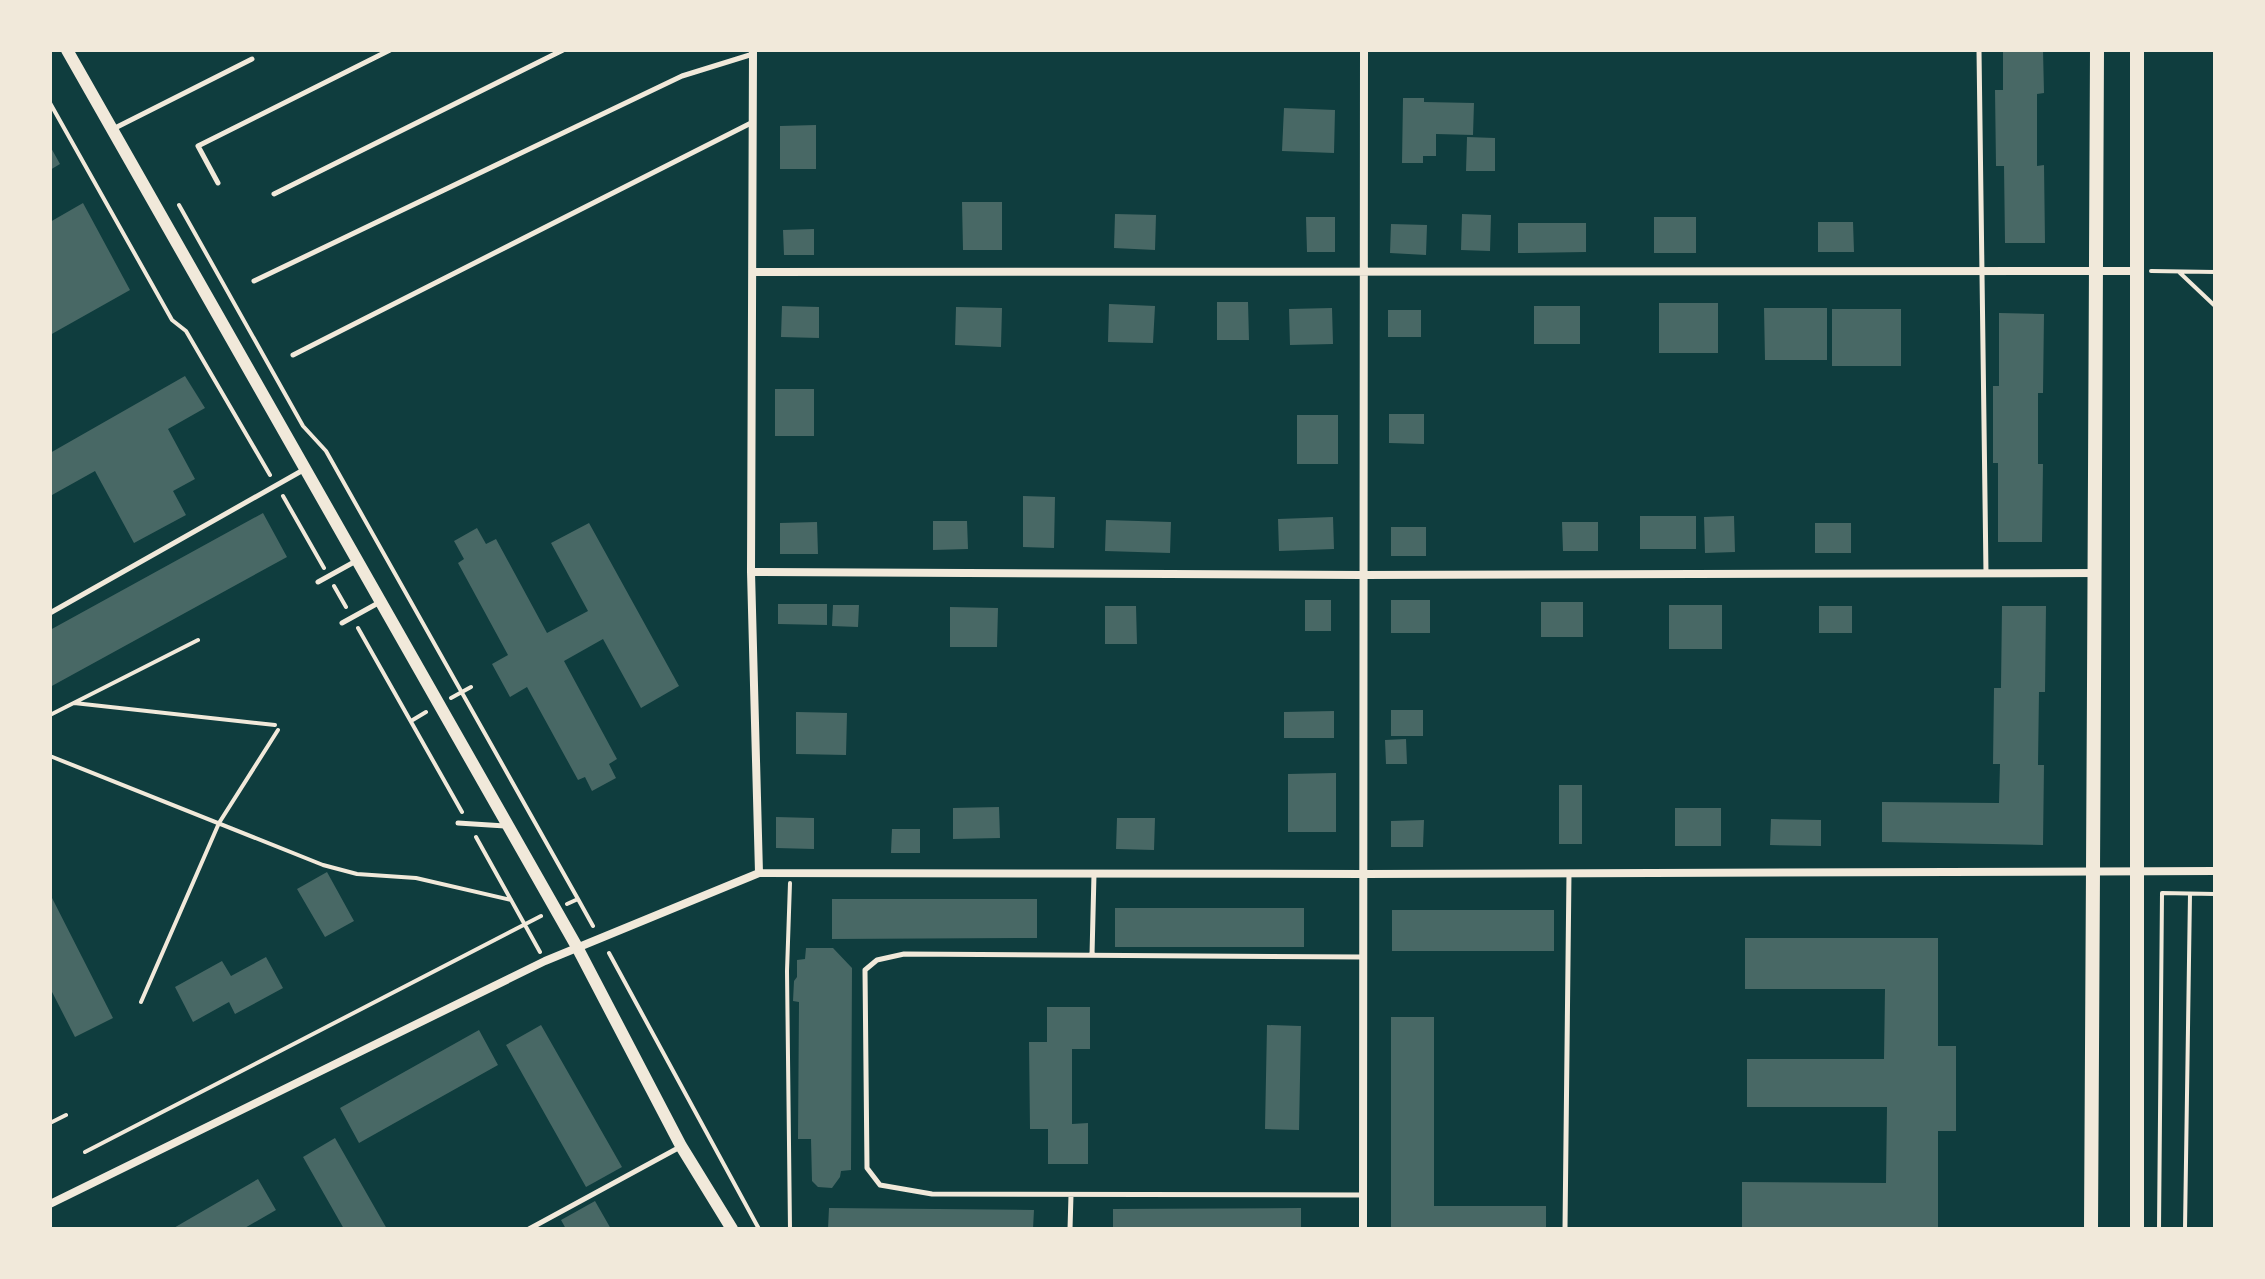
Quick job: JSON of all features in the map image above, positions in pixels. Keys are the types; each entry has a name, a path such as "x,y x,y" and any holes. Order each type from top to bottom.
{"main road":[{"path":"2091,1229 2091,871 2097,573 2097,50"},
{"path":"2137,50 2137,1229"}],"street":[{"path":"67,50 577,947 681,1146 732,1229"},
{"path":"1363,1229 1364,50"},
{"path":"753,52 751,572 759,873"},
{"path":"754,272 2136,271"},
{"path":"751,572 1362,575 2097,573"},
{"path":"50,1204 545,961 759,873 2215,871"}],"lane":[{"path":"218,183 198,146 390,50"},
{"path":"274,194 563,50"},
{"path":"1979,50 1986,574"},
{"path":"254,281 682,76 753,52"},
{"path":"112,130 252,59"},
{"path":"293,355 754,121"},
{"path":"50,613 306,469"},
{"path":"318,582 357,561"},
{"path":"342,623 380,601"},
{"path":"458,823 508,826"},
{"path":"1565,1229 1569,873"},
{"path":"1092,955 1094,874"},
{"path":"1363,1195 932,1194 880,1185 867,1168 865,970 877,960 904,954 1364,957"},
{"path":"529,1229 681,1146"},
{"path":"1070,1229 1071,1195"}],"path":[{"path":"50,103 172,320 186,331 277,485 545,961"},
{"path":"179,205 303,426 326,451 593,926"},
{"path":"2136,271 2215,272"},
{"path":"2179,272 2215,306"},
{"path":"50,715 198,640"},
{"path":"74,703 275,725"},
{"path":"141,1002 219,823 278,730"},
{"path":"50,756 323,865 357,874 416,878 511,900"},
{"path":"790,1229 787,971 791,873"},
{"path":"2159,1229 2162,893 2215,894"},
{"path":"2185,1229 2190,894"},
{"path":"85,1152 578,899"},
{"path":"609,953 759,1229"},
{"path":"50,1123 66,1115"}],"building":[{"path":"2003,50 2043,50 2044,93 2037,94 2037,166 2044,165 2045,243 2005,243 2004,166 1996,166 1995,90 2003,90"},
{"path":"1403,98 1424,98 1424,102 1474,103 1473,135 1436,134 1436,156 1423,156 1423,163 1402,163"},
{"path":"1284,108 1335,110 1334,153 1282,151"},
{"path":"816,125 816,169 780,169 780,126"},
{"path":"1467,137 1495,138 1495,171 1466,171"},
{"path":"50,146 60,164 50,170"},
{"path":"962,202 1002,202 1002,250 963,250"},
{"path":"83,203 130,290 50,335 50,222"},
{"path":"1115,214 1156,215 1155,250 1114,248"},
{"path":"1462,214 1491,215 1490,251 1461,250"},
{"path":"1306,217 1335,217 1335,252 1307,252"},
{"path":"1654,217 1696,217 1696,253 1654,253"},
{"path":"1818,222 1853,222 1854,252 1818,252"},
{"path":"1518,223 1586,223 1586,252 1518,253"},
{"path":"1391,224 1427,225 1426,255 1390,253"},
{"path":"814,229 814,255 784,255 783,230"},
{"path":"1217,302 1248,302 1249,340 1217,340"},
{"path":"1659,303 1718,303 1718,353 1659,353"},
{"path":"1109,304 1155,306 1153,343 1108,342"},
{"path":"782,306 819,307 819,338 781,337"},
{"path":"1534,306 1580,306 1580,344 1534,344"},
{"path":"956,307 1002,308 1001,347 955,345"},
{"path":"1332,308 1333,344 1290,345 1289,309"},
{"path":"1764,308 1827,308 1827,360 1765,360"},
{"path":"1832,309 1901,309 1901,366 1832,366"},
{"path":"1388,310 1421,310 1421,337 1388,337"},
{"path":"1999,313 2044,314 2043,393 2038,393 2038,464 2043,464 2042,542 1998,542 1998,463 1993,463 1993,386 1999,386"},
{"path":"185,376 205,408 168,429 195,479 173,491 186,515 134,543 95,471 52,495 50,453"},
{"path":"775,389 814,389 814,436 775,436"},
{"path":"1389,414 1424,414 1424,444 1389,443"},
{"path":"1297,415 1338,415 1338,464 1297,464"},
{"path":"1023,496 1055,497 1054,548 1023,547"},
{"path":"263,513 287,557 50,687 50,630"},
{"path":"1640,516 1696,516 1696,549 1640,549"},
{"path":"1734,516 1735,552 1705,553 1704,517"},
{"path":"1333,517 1334,549 1279,551 1278,519"},
{"path":"1106,520 1171,522 1170,553 1105,551"},
{"path":"933,521 967,521 968,549 933,550"},
{"path":"817,522 818,554 780,554 780,523"},
{"path":"1562,522 1598,522 1598,551 1563,551"},
{"path":"589,523 679,686 641,708 603,639 564,661 617,759 609,764 616,778 592,791 585,777 578,780 527,687 510,697 492,664 508,655 458,563 464,559 454,541 477,528 486,544 496,539 547,633 588,611 551,543"},
{"path":"1815,523 1851,523 1851,553 1815,553"},
{"path":"1391,527 1426,527 1426,556 1391,556"},
{"path":"1305,600 1331,600 1331,631 1305,631"},
{"path":"1391,600 1430,600 1430,633 1391,633"},
{"path":"1541,602 1583,602 1583,637 1541,637"},
{"path":"778,604 827,604 827,625 778,624"},
{"path":"833,605 859,605 858,627 832,626"},
{"path":"1669,605 1722,605 1722,649 1669,649"},
{"path":"1105,606 1136,606 1137,644 1105,644"},
{"path":"1819,606 1852,606 1852,633 1819,633"},
{"path":"2002,606 2046,606 2045,692 2039,692 2038,765 2044,765 2043,845 1882,842 1882,802 1999,803 2000,764 1993,764 1994,688 2001,688"},
{"path":"950,607 998,608 997,647 950,647"},
{"path":"1391,710 1423,710 1423,736 1391,736"},
{"path":"1334,711 1334,738 1284,738 1284,712"},
{"path":"796,712 847,713 846,755 796,754"},
{"path":"1406,739 1407,764 1386,764 1385,740"},
{"path":"1336,773 1336,832 1288,832 1288,774"},
{"path":"1559,785 1582,785 1582,844 1559,844"},
{"path":"999,807 1000,838 953,839 953,808"},
{"path":"1675,808 1721,808 1721,846 1675,846"},
{"path":"776,817 814,818 814,849 776,848"},
{"path":"1117,818 1155,818 1154,850 1116,849"},
{"path":"1771,819 1821,820 1821,846 1770,845"},
{"path":"1424,820 1423,847 1391,847 1391,821"},
{"path":"892,829 920,829 920,853 891,853"},
{"path":"327,872 354,921 325,937 297,889"},
{"path":"50,894 113,1018 75,1037 50,988"},
{"path":"832,899 1037,899 1037,938 832,939"},
{"path":"1115,908 1304,908 1304,947 1115,947"},
{"path":"1392,910 1554,910 1554,951 1392,951"},
{"path":"1745,938 1938,938 1938,1046 1956,1046 1956,1131 1938,1131 1938,1229 1742,1229 1742,1182 1886,1183 1887,1107 1747,1107 1747,1059 1884,1059 1885,989 1745,989"},
{"path":"806,948 833,948 852,968 851,1170 841,1171 832,1188 818,1187 812,1181 811,1139 798,1139 799,1002 793,1001 797,960 805,959"},
{"path":"266,957 283,988 235,1014 229,1002 193,1022 175,987 222,961 231,976"},
{"path":"1047,1007 1090,1007 1090,1049 1072,1049 1072,1124 1088,1123 1088,1164 1048,1164 1048,1129 1030,1129 1029,1042 1047,1042"},
{"path":"1391,1017 1434,1017 1434,1206 1546,1206 1546,1229 1391,1229"},
{"path":"541,1025 622,1167 586,1187 506,1045"},
{"path":"1267,1025 1301,1026 1299,1130 1265,1129"},
{"path":"479,1030 498,1065 359,1143 340,1108"},
{"path":"335,1138 387,1229 344,1229 303,1157"},
{"path":"258,1179 276,1210 243,1229 172,1229"},
{"path":"595,1201 611,1229 566,1229 561,1220"},
{"path":"829,1208 1034,1210 1033,1229 828,1229"},
{"path":"1301,1208 1301,1229 1113,1229 1113,1209"}]}
